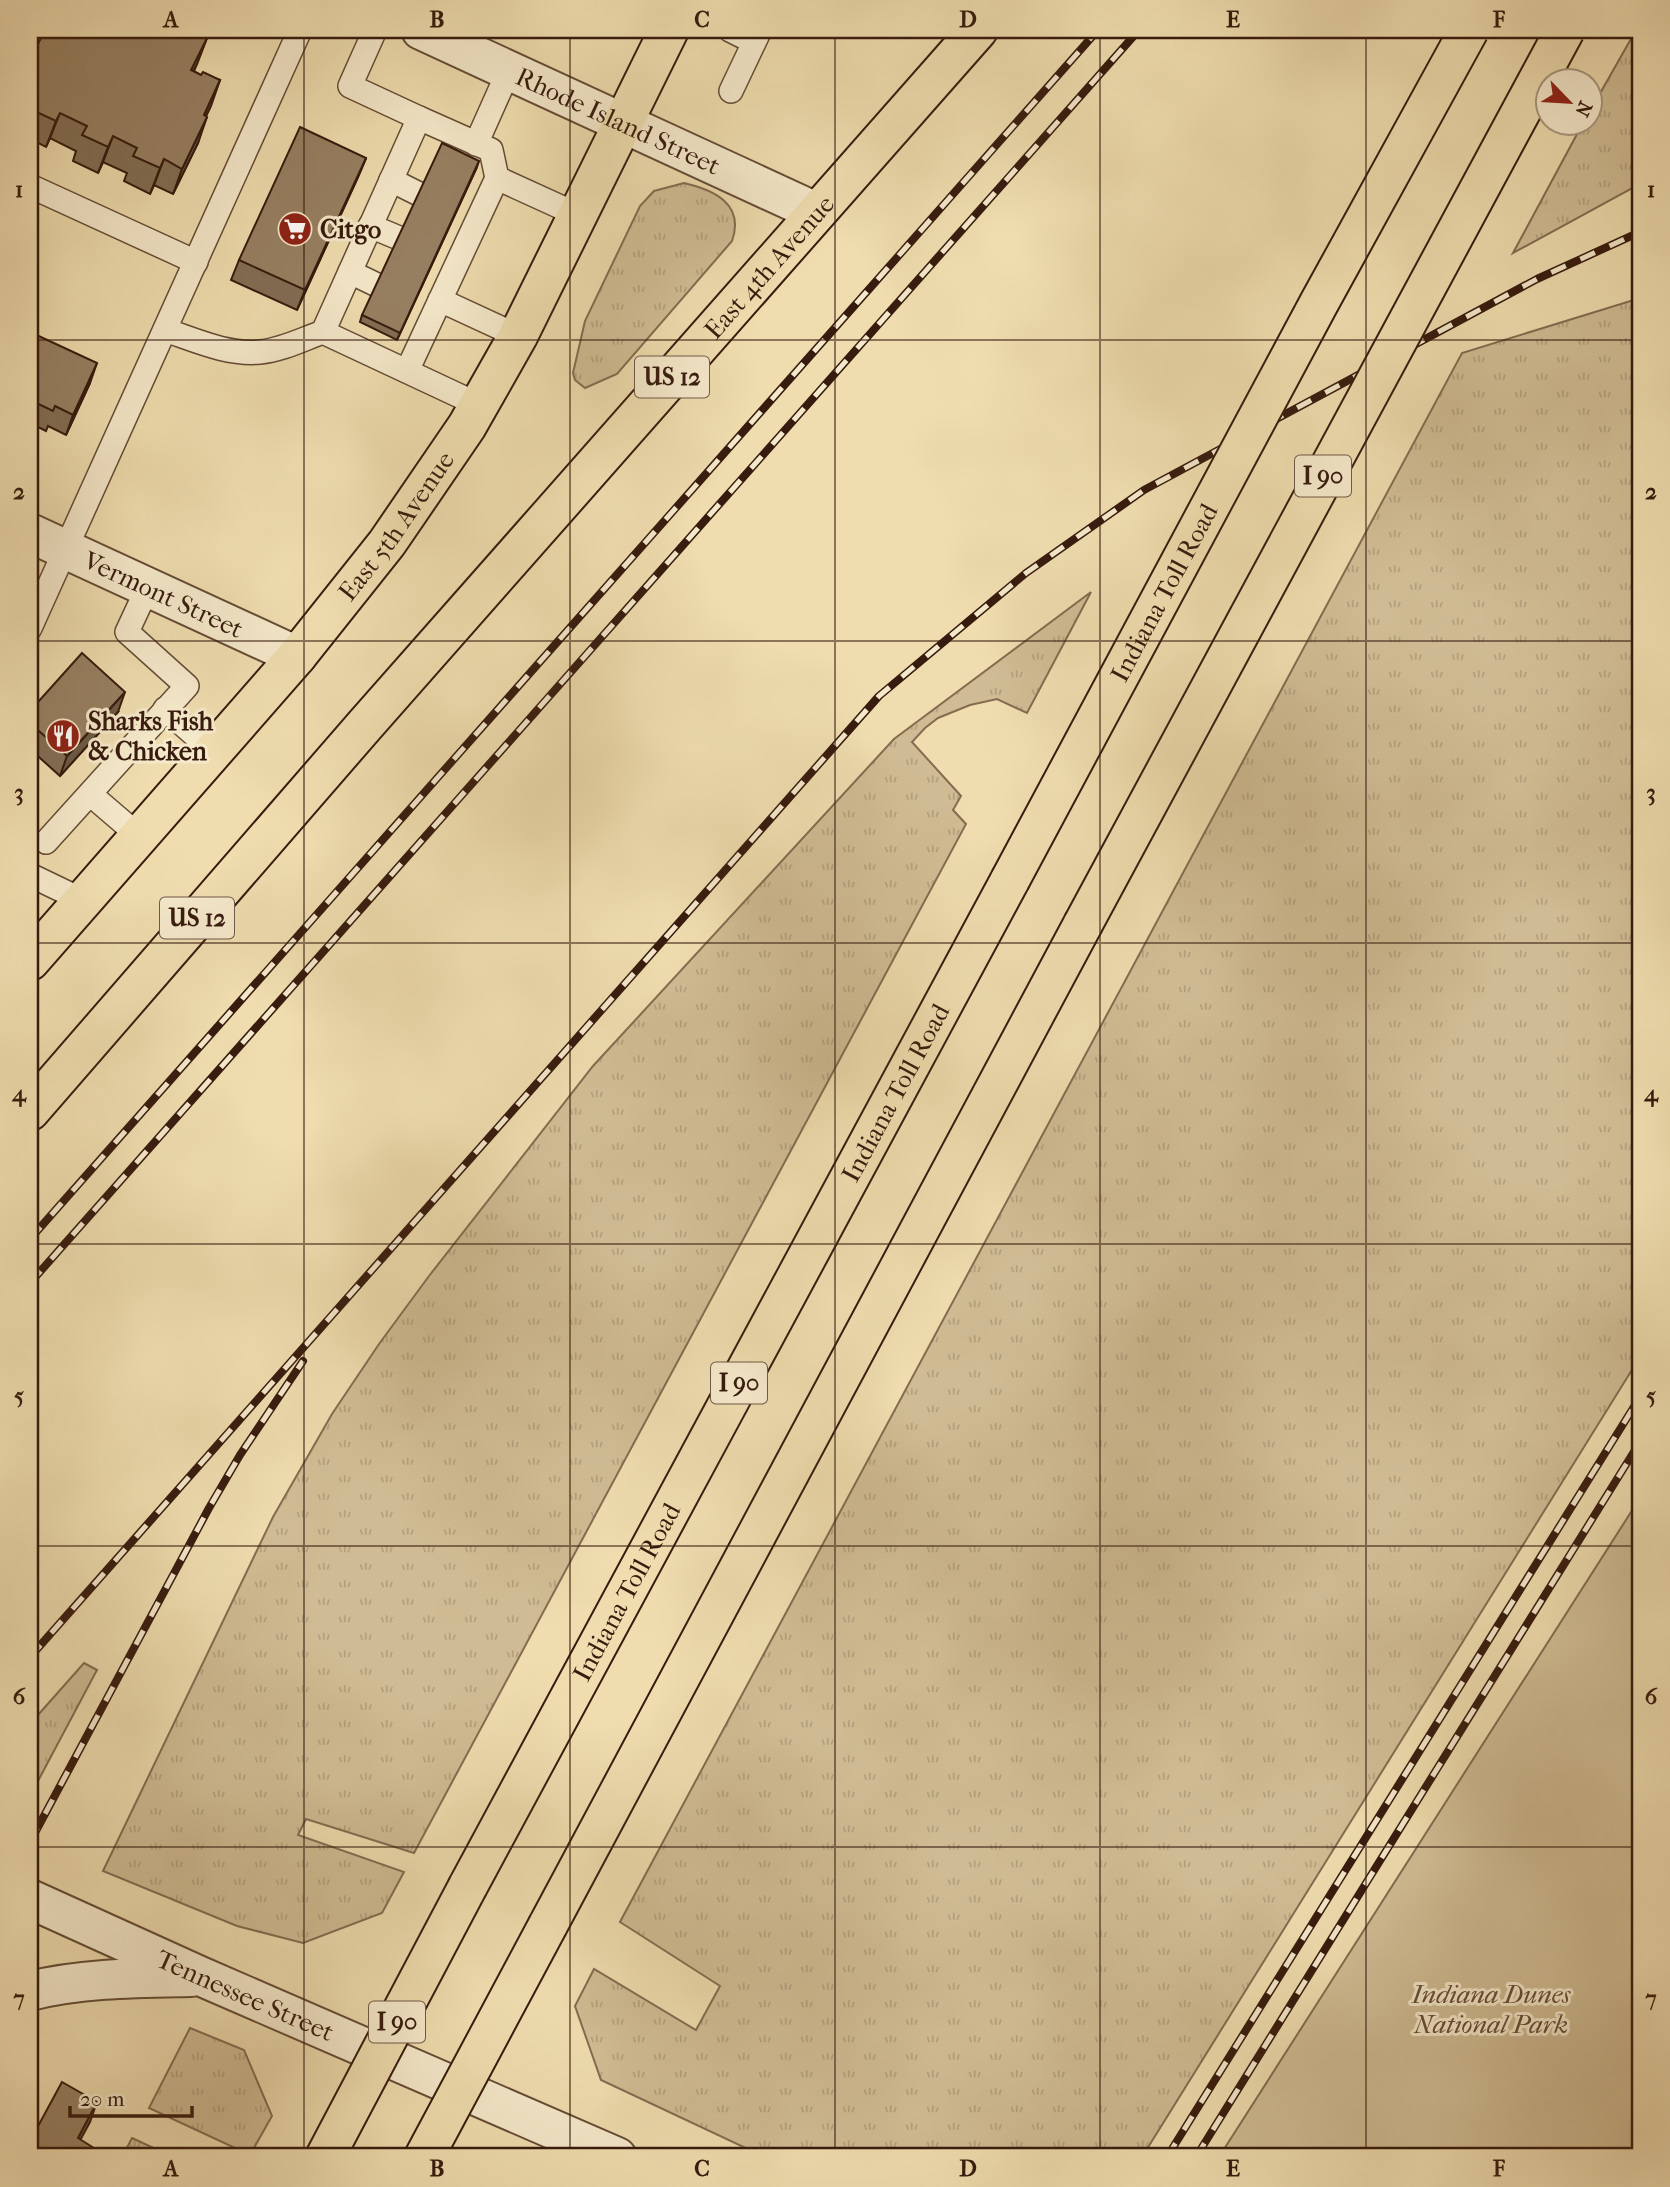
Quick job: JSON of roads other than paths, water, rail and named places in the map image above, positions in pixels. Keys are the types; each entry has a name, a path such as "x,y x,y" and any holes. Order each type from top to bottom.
{"main road":[{"name":"East 5th Avenue","path":"30,961 297,656 387,544 467,425 518,335 669,30"},
{"name":"East 4th Avenue","path":"30,1111 365,724 978,30"},
{"name":"Indiana Toll Road","path":"325,2157 1312,315 1469,30"},
{"name":"I 90","path":"424,2157 1083,924 1565,30"}],"street":[{"name":"Rhode Island Street","path":"421,30 816,212"},
{"name":"Vermont Street","path":"30,533 297,656"},
{"name":"Tennessee Street","path":"30,1899 617,2157"},
{"path":"30,1991 126,1978 200,1976"}],"lane":[{"path":"30,628 300,30"},
{"path":"375,30 350,86 491,150 497,178"},
{"path":"730,30 757,36 731,91"},
{"path":"476,144 509,71"},
{"path":"165,330 216,347 250,352 283,347 323,332 419,118"},
{"path":"497,178 578,215"},
{"path":"407,371 446,261 467,216 497,178"},
{"path":"391,180 419,194"},
{"path":"30,187 196,262"},
{"path":"370,226 399,238"},
{"path":"350,272 377,285"},
{"path":"430,305 518,335"},
{"path":"323,332 479,405"},
{"path":"46,842 187,686 127,632 148,587"},
{"path":"166,709 213,751"},
{"path":"90,794 139,836"},
{"path":"30,875 82,900"}],"railway":[{"path":"30,1239 1098,30"},
{"path":"30,1283 1139,30"},
{"path":"30,1657 879,696 1026,573 1144,490 1537,279 1640,232"},
{"path":"30,1842 209,1508 240,1455 303,1361"},
{"path":"1167,2157 1640,1397"},
{"path":"1196,2157 1640,1442"}],"place":[{"name":"Citgo","path":"295,229"},
{"name":"Sharks Fish & Chicken","path":"63,736"}],"park label":[{"name":"Indiana Dunes National Park","path":"1491,2008"}]}
